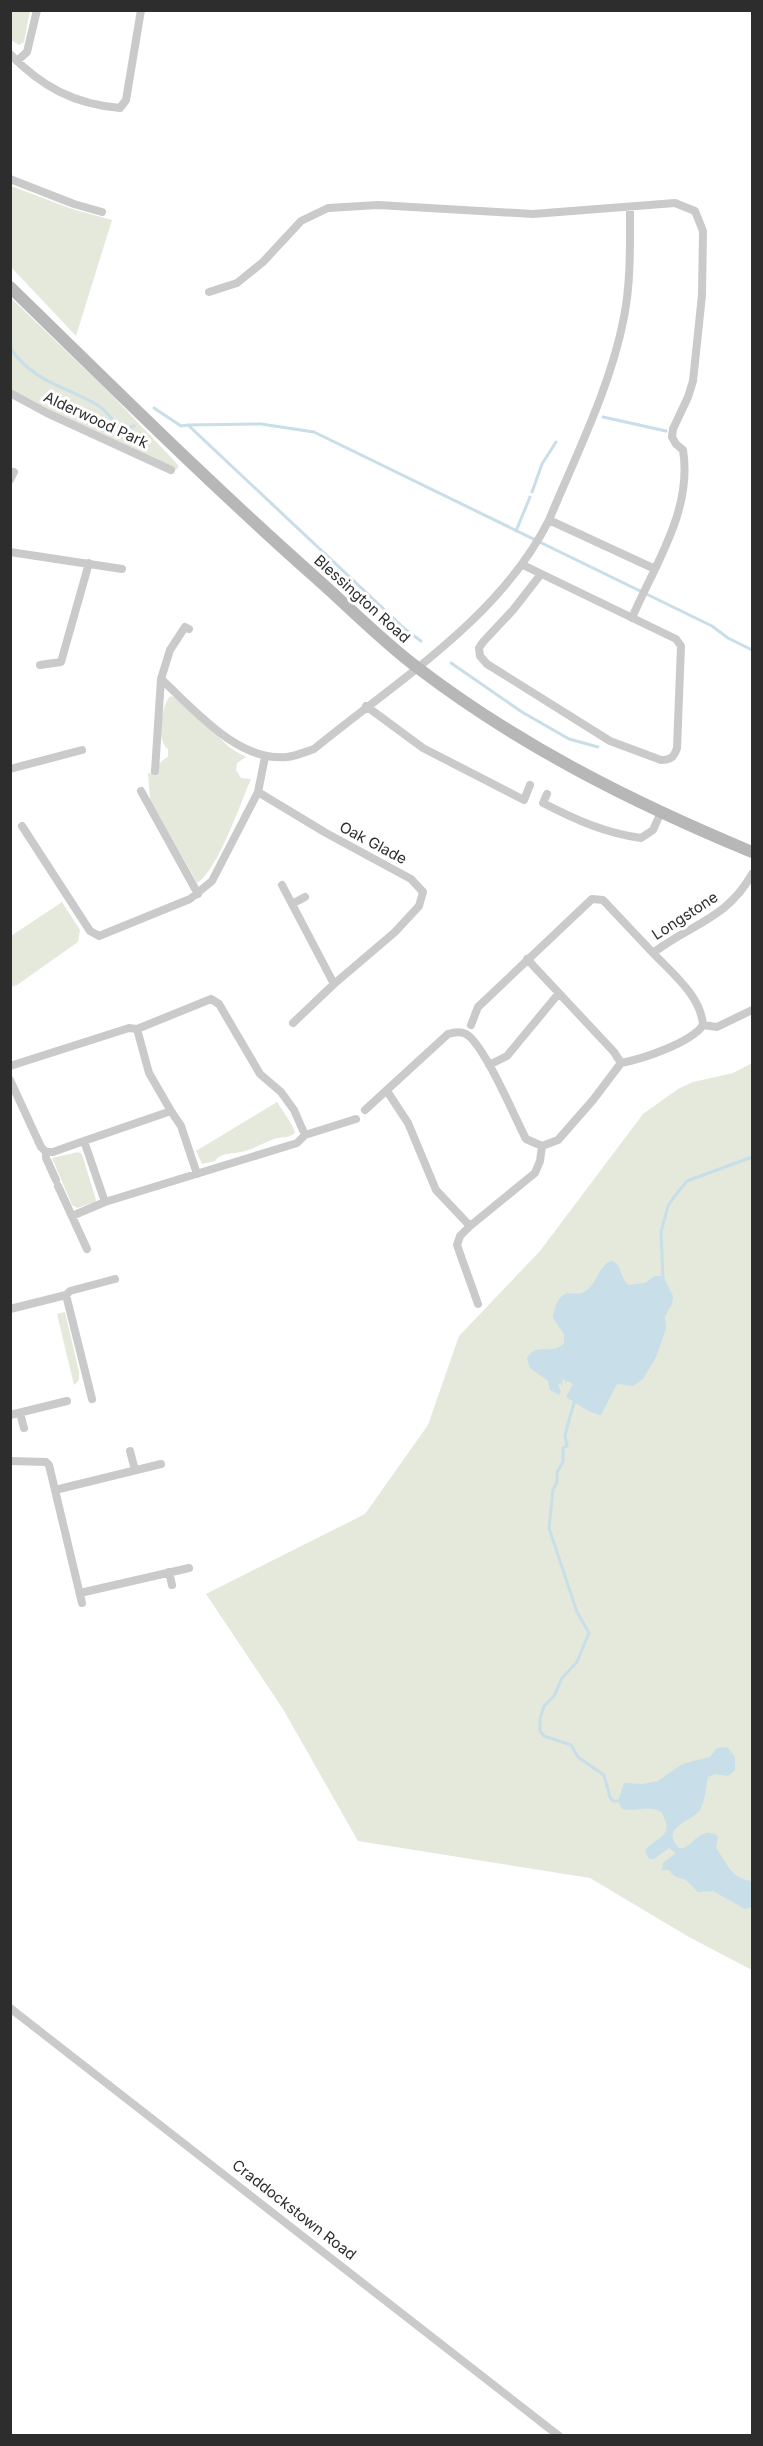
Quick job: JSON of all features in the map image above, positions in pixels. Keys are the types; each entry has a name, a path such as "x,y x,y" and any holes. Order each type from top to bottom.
{"main road":[{"name":"Blessington Road","path":"10,287 244,514 416,667 480,713 562,763 660,812 753,852"}],"street":[{"path":"37,10 27,52 14,57 31,75 53,90 101,106 120,108 126,100 141,10"},
{"path":"10,179 74,204 102,212"},
{"path":"209,292 237,283 263,262 301,222 328,208 378,205 533,214 675,203 695,211 703,231 701,316 693,381 672,436 683,450 682,492 675,522 632,618"},
{"path":"161,679 236,745 265,757 288,757 314,749 462,632 523,565 541,537 594,414 624,320 628,293 630,207"},
{"name":"Alderwood Park","path":"10,393 46,414 171,470"},
{"path":"549,520 655,569"},
{"path":"10,552 122,569"},
{"path":"40,665 61,662 89,563"},
{"path":"523,565 676,639 681,646 676,748 674,756 669,760 662,760 610,741 487,664 480,656 479,648 483,642 541,574"},
{"path":"155,771 161,679 170,650 185,627 189,629"},
{"path":"366,706 423,748 524,800 530,785"},
{"path":"10,769 82,750"},
{"path":"22,826 90,931 95,935 106,934 198,894 212,881 258,792 265,757"},
{"path":"141,791 198,894"},
{"name":"Oak Glade","path":"258,792 326,833 411,879 423,892 419,906 396,932 334,984 293,1023"},
{"path":"547,794 543,803 582,823 641,838 653,830 660,812"},
{"name":"Longstone","path":"703,1024 702,1012 696,1001 653,953 670,940 719,913 739,894 753,874"},
{"path":"282,885 334,984"},
{"path":"292,904 305,897"},
{"path":"471,1025 478,1007 592,899 603,900 653,953"},
{"path":"527,959 614,1052 621,1063"},
{"path":"489,1065 507,1056 559,993"},
{"path":"10,1066 129,1028 137,1029 211,999 219,1004 260,1074 281,1092 294,1110 305,1135"},
{"path":"365,1110 448,1034 462,1032 471,1038 489,1065 526,1140 542,1146 558,1140 621,1063 638,1059 692,1036 703,1024 717,1026 753,1010"},
{"path":"137,1029 149,1073 181,1126 197,1174"},
{"path":"10,1080 41,1147 46,1152 46,1158 87,1249"},
{"path":"387,1091 408,1123 436,1190 470,1226"},
{"path":"46,1152 53,1152 171,1111"},
{"path":"72,1216 105,1202 297,1143 305,1135 356,1119"},
{"path":"84,1141 105,1202"},
{"path":"478,1304 457,1245 460,1236 535,1173 540,1161 542,1146"},
{"path":"10,1309 66,1295 70,1291 115,1279"},
{"path":"66,1295 92,1399"},
{"path":"10,1415 67,1401"},
{"path":"20,1413 24,1428"},
{"path":"130,1451 135,1470"},
{"path":"10,1461 46,1462 49,1465 82,1603"},
{"path":"56,1490 161,1464"},
{"path":"80,1593 189,1568"},
{"path":"169,1572 172,1586"},
{"name":"Craddockstown Road","path":"10,2008 559,2436"}],"shaded area":[{"path":"11,10 30,11 24,42 19,45 11,40"},
{"path":"11,186 72,209 112,220 76,336 11,267"},
{"path":"10,297 111,394 179,466 176,470 47,411 11,390"},
{"path":"170,696 185,703 228,746 246,757 237,763 236,770 241,778 251,779 220,851 205,876 197,883 150,799 148,774 168,757 168,749 162,739 161,724 164,708"},
{"path":"62,902 80,930 78,942 11,987 11,936"},
{"path":"752,1063 752,1970 689,1937 590,1878 358,1841 283,1709 206,1594 365,1514 428,1425 459,1336 540,1251 643,1114 678,1089 693,1082 733,1073"},
{"path":"277,1102 295,1133 289,1137 277,1138 246,1151 224,1155 215,1161 202,1164 196,1151"},
{"path":"78,1152 82,1154 96,1200 77,1208 72,1205 52,1158"},
{"path":"65,1312 79,1372 79,1380 74,1385 57,1314"}],"water":[{"path":"611,1261 615,1262 629,1285 645,1283 655,1276 663,1276 673,1296 672,1304 665,1316 666,1329 656,1357 643,1379 633,1386 617,1384 601,1415 566,1397 573,1384 567,1381 565,1384 565,1379 562,1381 562,1386 560,1383 558,1385 561,1391 559,1395 550,1390 548,1381 530,1368 527,1359 534,1351 553,1349 564,1344 564,1334 553,1318 558,1301 564,1294 581,1293 589,1289 603,1267"},
{"path":"727,1747 735,1757 735,1770 728,1776 715,1774 708,1777 700,1810 674,1830 673,1835 679,1848 684,1848 703,1834 712,1833 718,1836 716,1848 730,1869 739,1877 752,1881 752,1907 745,1909 713,1891 698,1892 686,1880 674,1876 669,1870 662,1870 663,1863 676,1853 669,1848 654,1859 649,1859 645,1851 666,1832 667,1827 661,1812 651,1809 622,1809 618,1801 624,1783 643,1784 658,1781 682,1764 710,1757 717,1748"}],"waterway":[{"path":"10,348 40,377 99,406 121,429 134,426"},
{"path":"154,408 181,426 188,425 406,630 421,641"},
{"path":"603,417 666,431"},
{"path":"188,425 261,424 314,432 712,626 728,638 752,650"},
{"path":"532,492 542,464 556,442"},
{"path":"516,531 530,497"},
{"path":"451,663 522,712 569,739 598,747"},
{"path":"663,1279 661,1232 668,1206 674,1197 687,1181 752,1157"},
{"path":"575,1399 565,1435 567,1446 563,1448 563,1462 557,1472 557,1482 553,1490 549,1528 577,1612 589,1633 577,1662 562,1678 554,1696 544,1706 540,1719 540,1731 544,1736 571,1745 578,1757 604,1775 613,1801 621,1801"}]}
